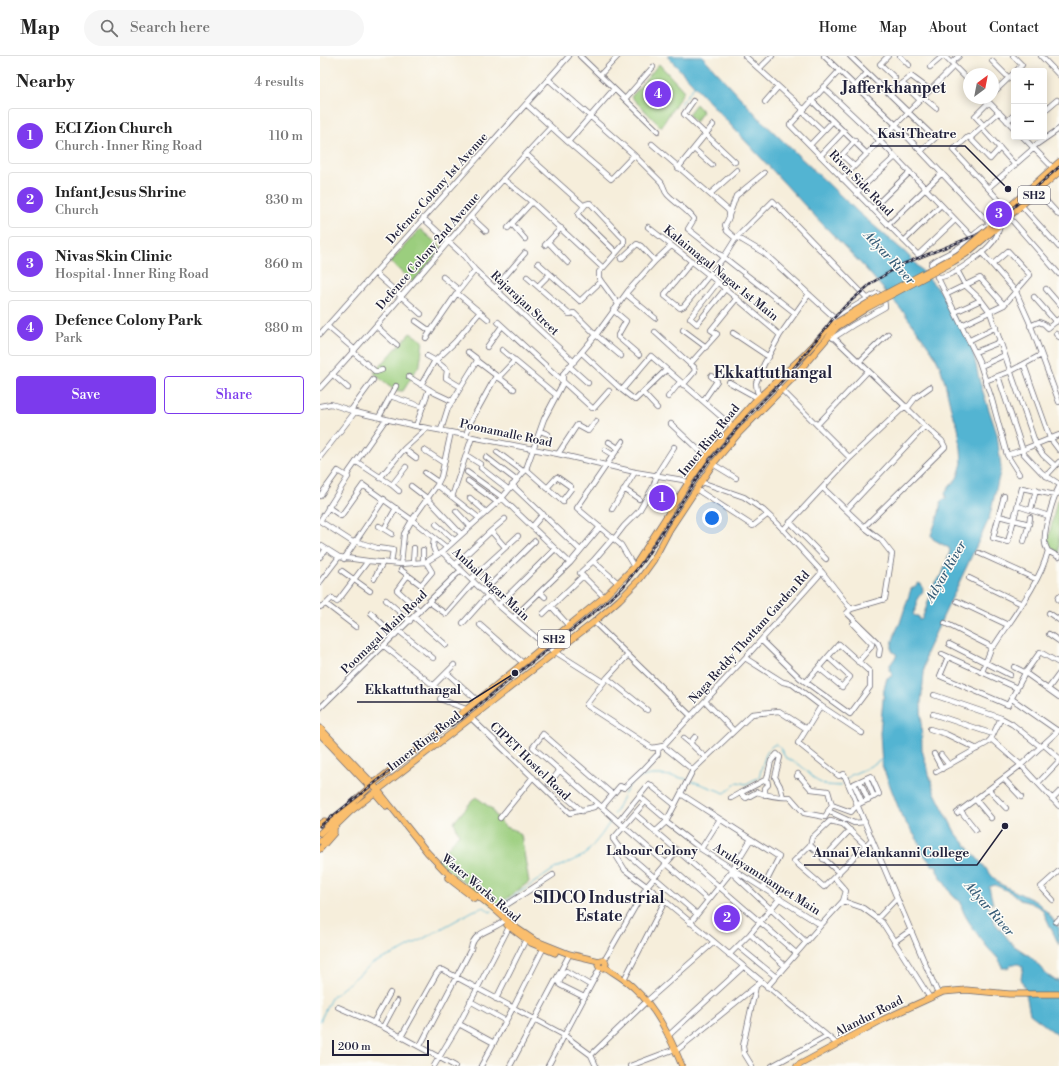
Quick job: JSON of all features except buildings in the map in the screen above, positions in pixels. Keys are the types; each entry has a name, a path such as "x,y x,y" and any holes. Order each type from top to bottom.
{"main road":[{"name":"SH2","path":"993,226 1007,209 1059,162"},
{"name":"SH2","path":"836,322 868,302 958,255 993,226 1009,217 1058,174"},
{"name":"Inner Ring Road","path":"333,824 594,622 619,600 640,579 653,560 670,529 713,464 739,433 781,390 830,334 836,322"},
{"name":"Inner Ring Road","path":"333,824 371,786 546,646 604,597 634,567 706,457 759,397 830,334"},
{"path":"320,728 322,735 377,791"},
{"name":"Water Works Road","path":"377,791 444,870 494,910 510,928 543,949 569,954 601,964"},
{"name":"Water Works Road","path":"377,791 437,867 455,884 494,910"},
{"path":"320,824 324,821 333,824 334,833 320,849"},
{"name":"SH2","path":"320,833 333,824"},
{"name":"SH2","path":"320,841 333,824"},
{"name":"Water Works Road","path":"504,920 551,950 568,957 601,964"},
{"path":"601,964 635,988 647,1001 668,1036 682,1066"},
{"name":"Alandur Road","path":"797,1066 837,1044 938,994 954,990 970,990 1009,994 1059,994"}],"street":[{"name":"Defence Colony 1st Avenue","path":"320,334 569,56"},
{"path":"580,56 658,130"},
{"path":"600,75 618,56"},
{"path":"745,56 823,131"},
{"path":"759,69 772,56"},
{"path":"824,56 896,125 993,226 997,237 982,253 957,270 945,276 937,277"},
{"path":"850,56 935,138 921,151"},
{"path":"888,56 880,64 895,78"},
{"path":"900,56 909,65"},
{"path":"930,67 944,56 963,75"},
{"path":"842,179 930,90 959,56"},
{"path":"1013,56 1022,65 1019,68"},
{"path":"1040,56 1059,75"},
{"path":"992,61 1009,78 999,87"},
{"path":"625,99 653,67"},
{"path":"802,110 839,71"},
{"path":"855,86 867,73"},
{"path":"890,95 911,76 930,90"},
{"path":"548,79 634,155 661,182 666,193 691,214 694,219 688,229 795,313"},
{"path":"902,83 921,99 936,108"},
{"path":"765,102 778,87"},
{"path":"823,87 880,141 972,237"},
{"path":"568,142 614,89"},
{"path":"811,100 867,154"},
{"path":"1047,108 1057,100"},
{"path":"693,101 684,114 735,162"},
{"path":"526,104 611,179 634,155"},
{"path":"983,104 975,116 1000,148 1015,164"},
{"path":"992,104 1011,125"},
{"name":"River Side Road","path":"802,110 790,125 918,255 956,220"},
{"path":"999,112 970,138 968,137 953,150 1007,209"},
{"path":"1007,121 1011,118"},
{"path":"810,145 833,121"},
{"path":"678,168 713,125"},
{"name":"Defence Colony 2nd Avenue","path":"320,388 376,326 503,179 551,127"},
{"path":"988,188 1033,148 1059,129"},
{"path":"821,155 844,131"},
{"path":"970,138 990,159 1000,148"},
{"path":"1026,140 1053,168"},
{"path":"854,166 842,155 855,141"},
{"path":"652,144 730,213"},
{"path":"694,149 712,165"},
{"path":"526,154 584,206"},
{"path":"856,193 895,157"},
{"path":"710,194 737,170"},
{"path":"872,209 910,172"},
{"path":"764,173 736,196 725,224 725,228 736,238 764,253 809,294 836,322 867,298 877,293 884,299 885,307 853,325 830,334 942,441 946,447 864,527"},
{"path":"888,225 942,173"},
{"path":"503,179 532,202 603,268"},
{"path":"1038,192 1059,215"},
{"path":"692,261 665,294 665,296 680,308 683,307 710,275 736,238 773,201 867,298"},
{"path":"508,228 532,202"},
{"path":"616,252 579,216 578,214 588,203 590,203 622,236 625,242 599,272 601,281 618,304"},
{"path":"904,241 941,204"},
{"path":"1022,206 1059,247"},
{"path":"471,217 486,231"},
{"path":"1009,217 1057,268 1059,274"},
{"name":"Rajarajan Street","path":"423,218 449,241 475,270 574,362"},
{"path":"512,224 525,239"},
{"path":"993,226 980,229 959,248 931,264 970,340 981,366 1007,455 1019,474"},
{"name":"Kalaimagal Nagar 1st Main","path":"648,227 726,288 780,335"},
{"path":"560,228 547,244 568,263"},
{"path":"621,259 637,244 655,261"},
{"path":"320,545 341,558 401,564 425,562 442,552 502,498 525,470 544,419 563,383 563,374 582,353 626,294 655,261 671,246"},
{"path":"962,325 1004,305 1030,276 1008,251 993,264"},
{"path":"495,288 525,253"},
{"path":"982,253 1016,292 1059,402"},
{"path":"538,263 580,301 601,281"},
{"path":"426,338 475,270"},
{"path":"957,270 965,285 981,300 990,312 1036,444 1043,455 1057,464 1046,476"},
{"path":"375,273 420,314"},
{"path":"538,286 550,274"},
{"path":"443,277 488,318"},
{"path":"527,277 569,314 574,313 596,335 621,356"},
{"path":"947,294 980,278 1004,305"},
{"path":"718,282 690,318 697,324 726,288"},
{"path":"1046,289 1059,304"},
{"path":"626,294 655,318"},
{"path":"759,397 756,383 780,335 809,294"},
{"path":"1030,326 1039,322 1048,328 1057,320 1034,297"},
{"path":"690,364 717,334 712,330 737,298"},
{"path":"955,312 981,300"},
{"path":"613,310 626,321 618,337 639,355"},
{"path":"421,385 436,361 455,342 480,312"},
{"path":"416,322 430,331"},
{"path":"487,347 500,324 593,409 608,391"},
{"path":"327,326 376,372 382,370"},
{"path":"376,326 397,345"},
{"path":"970,340 996,327"},
{"path":"683,330 706,347"},
{"path":"655,332 694,367 696,372 668,396"},
{"path":"733,333 769,357"},
{"path":"859,362 888,334"},
{"path":"975,352 1000,342"},
{"path":"502,350 556,395"},
{"path":"468,352 477,361 514,389"},
{"path":"582,353 635,400 666,370"},
{"path":"981,366 1005,355"},
{"path":"985,381 1024,365 1041,355"},
{"path":"427,356 436,361 446,370 446,378 461,387"},
{"path":"622,390 651,356 733,427"},
{"path":"466,435 470,423 497,377 515,360"},
{"path":"441,430 448,408 477,361"},
{"path":"1024,365 1050,438 1059,450"},
{"path":"569,366 588,383"},
{"path":"817,425 868,371"},
{"path":"332,374 348,388"},
{"path":"703,401 717,381 711,376"},
{"path":"982,672 992,648 1022,604 1046,560 1048,551 1044,541 1049,516 1059,486 1046,476 1024,454 998,376"},
{"path":"409,377 452,401"},
{"path":"320,457 373,380"},
{"path":"729,382 759,397"},
{"path":"1053,386 1059,382"},
{"path":"774,383 850,458"},
{"path":"379,417 396,386"},
{"path":"783,530 850,458 905,406 909,406 916,397 930,387"},
{"path":"416,426 429,389"},
{"path":"643,393 657,408"},
{"path":"390,396 423,407"},
{"name":"Poonamalle Road","path":"320,406 331,404 353,411 416,426 558,454 635,472 683,480 688,483"},
{"path":"386,419 346,476 348,477 321,518 354,542 377,548 393,550 392,563"},
{"path":"558,454 578,425 588,431 596,420"},
{"path":"671,424 706,457"},
{"path":"846,510 925,426"},
{"path":"380,478 404,449 427,428"},
{"path":"540,431 548,434"},
{"path":"401,564 404,534 412,520 438,484 441,477 451,432"},
{"path":"1007,455 1059,435"},
{"path":"452,497 472,437"},
{"path":"623,441 577,508 621,545 634,567"},
{"path":"609,442 618,448"},
{"path":"543,614 582,575 624,526 639,511 657,475 674,447"},
{"path":"404,449 416,458"},
{"path":"424,450 444,463"},
{"path":"605,450 613,455"},
{"path":"498,452 525,470 563,502 572,489 557,477 547,488"},
{"path":"466,455 508,489"},
{"path":"486,456 516,480"},
{"path":"357,462 399,491"},
{"path":"713,464 736,478"},
{"path":"392,485 406,467"},
{"path":"320,496 338,471 346,476"},
{"path":"468,472 502,498 570,563"},
{"path":"612,509 635,472"},
{"path":"425,473 479,518"},
{"path":"468,480 497,502"},
{"path":"701,482 749,499 767,514 822,572 851,609"},
{"path":"328,507 341,516 362,485 384,499 446,547"},
{"path":"512,485 580,550"},
{"path":"411,486 428,499 461,534"},
{"path":"822,488 864,527 881,540 892,554 885,599 851,609 847,613 878,643 880,648 879,655"},
{"path":"1004,496 994,538 1009,542 1022,488 1057,494"},
{"path":"624,489 639,499"},
{"path":"696,489 753,526 767,514"},
{"path":"1031,510 1036,490"},
{"path":"470,498 486,512"},
{"path":"320,582 354,542 384,499"},
{"path":"1018,506 1049,516"},
{"path":"384,529 396,508"},
{"path":"456,511 470,526"},
{"path":"532,527 543,514"},
{"path":"999,516 1028,524"},
{"path":"1024,541 1030,517"},
{"path":"455,565 505,519"},
{"path":"790,522 826,559"},
{"path":"436,524 454,540"},
{"path":"379,526 392,534"},
{"path":"513,618 570,563 600,527"},
{"path":"492,531 505,547"},
{"path":"429,602 446,614 472,581 505,547 518,536"},
{"path":"434,538 433,547 436,555"},
{"path":"484,591 535,541"},
{"path":"413,563 414,548"},
{"path":"498,605 555,548"},
{"path":"320,557 326,549"},
{"path":"401,570 421,585 432,572 425,562 423,550"},
{"path":"1048,551 1059,557"},
{"name":"Ambal Nagar Main","path":"442,552 498,605 546,646 605,680 647,710"},
{"path":"979,553 1036,579"},
{"path":"356,627 322,606 332,598 337,602 368,561"},
{"path":"593,561 618,583"},
{"path":"374,579 383,562"},
{"name":"Poomagal Main Road","path":"320,708 461,570"},
{"path":"342,571 370,591"},
{"name":"Naga Reddy Thottam Garden Rd","path":"612,794 621,786 624,788 642,771 658,754 658,750 745,658 822,572"},
{"path":"408,575 397,590 420,611"},
{"path":"582,575 604,597"},
{"path":"968,578 1022,604"},
{"path":"540,592 545,597"},
{"path":"463,623 488,595"},
{"path":"386,600 410,621"},
{"path":"957,601 1008,625"},
{"path":"551,606 569,626"},
{"path":"371,613 395,636"},
{"path":"1049,613 1059,620"},
{"path":"414,617 446,645"},
{"path":"594,622 691,716"},
{"path":"945,623 992,648"},
{"path":"853,624 872,644 858,662"},
{"path":"480,625 523,663"},
{"path":"400,631 433,658"},
{"path":"1049,634 1059,641"},
{"path":"761,640 800,678 850,714 870,688 870,672 839,644 806,682"},
{"path":"949,644 1010,674"},
{"path":"384,646 444,694 440,699 466,709"},
{"path":"948,657 939,678 1008,705 1040,651 1059,663"},
{"path":"942,654 1017,688"},
{"path":"628,655 605,680 586,705 652,748 662,747 693,770"},
{"path":"819,668 842,687 850,677 828,657"},
{"path":"745,658 783,682 792,684 821,706 862,733"},
{"path":"434,685 454,665"},
{"path":"1014,667 1026,673 1059,697"},
{"path":"447,673 478,700"},
{"path":"1048,689 1059,674"},
{"path":"934,695 1001,718 1012,724 1059,758"},
{"path":"976,830 958,812 1022,765 1059,730 1012,699"},
{"path":"705,701 734,731"},
{"path":"821,706 798,743 839,776 844,774 852,785 860,803 865,822 938,994"},
{"path":"655,832 666,820 693,770 752,714 778,711 806,729"},
{"path":"933,714 992,737 1022,765 1059,806"},
{"name":"CIPET Hostel Road","path":"471,718 570,813 582,811"},
{"path":"936,772 977,749 992,737 1001,718"},
{"path":"930,729 946,734 977,749"},
{"path":"602,807 612,794 543,734 533,747 708,900"},
{"path":"688,748 692,745 695,737"},
{"path":"684,738 706,758"},
{"path":"765,794 771,761 777,754 780,758 775,777 780,786 783,798"},
{"path":"934,754 942,769"},
{"path":"941,755 949,765"},
{"path":"1038,783 1059,761"},
{"path":"546,789 560,770"},
{"path":"740,793 746,798 757,792 776,798 790,797 804,813 825,817 832,805 828,790 811,789 798,774 797,776"},
{"path":"832,805 851,812 860,803 879,794 871,776 852,785"},
{"path":"500,818 533,777"},
{"path":"732,798 768,777 775,777"},
{"path":"1004,779 1021,797"},
{"path":"860,781 868,800"},
{"path":"550,783 582,811 594,807 597,803"},
{"path":"619,821 649,784 675,805"},
{"path":"989,790 1006,808"},
{"path":"1052,799 1059,792"},
{"path":"681,794 779,857 763,888"},
{"name":"Arulayammanpet Main","path":"639,796 701,849 732,871 780,898 821,925"},
{"path":"975,799 991,818"},
{"path":"645,802 613,839 618,846 697,914"},
{"path":"828,811 854,823 865,822"},
{"path":"635,814 796,953"},
{"path":"701,849 720,819"},
{"path":"865,845 843,824 830,821 794,861 824,887 872,839"},
{"path":"823,859 850,830"},
{"path":"690,922 732,871 751,839"},
{"path":"810,845 839,873"},
{"path":"618,846 617,857 625,870 647,886 837,1044"},
{"path":"548,1066 601,964 647,886 678,851"},
{"path":"732,871 806,942"},
{"path":"1052,900 1041,887 1057,872 1059,879"},
{"path":"494,910 553,875"},
{"path":"767,987 843,901 846,891 834,876"},
{"path":"729,955 750,934 780,898"},
{"path":"878,918 897,898"},
{"path":"624,980 665,901"},
{"path":"843,901 863,908 878,918 930,998"},
{"path":"420,1046 471,949 474,939 504,920"},
{"path":"434,1066 459,1024 510,928"},
{"path":"894,942 910,930"},
{"path":"750,934 786,966"},
{"path":"496,999 526,939"},
{"path":"591,1055 647,1001 714,942"},
{"path":"738,946 776,977"},
{"path":"481,1066 543,949"},
{"path":"510,1066 568,957"},
{"path":"668,1036 743,967"},
{"path":"402,1037 438,971 442,970 564,1035 591,1055 596,1066"},
{"path":"584,997 560,985 559,983 563,974 566,971 590,985"},
{"path":"630,1066 675,1050 761,982"},
{"path":"752,1066 744,1053 743,1046 756,986"},
{"path":"374,1023 390,993"},
{"path":"383,1027 397,1001"},
{"path":"470,1001 506,1021"},
{"path":"338,1007 383,1027 455,1066"},
{"path":"459,1024 494,1043"},
{"path":"772,1066 827,1036"}],"green space":[{"path":"659,64 684,91 661,127 631,97"},
{"path":"696,104 703,112 695,122 688,114"},
{"path":"420,229 442,248 413,282 390,262"},
{"path":"410,333 423,341 420,364 403,391 399,391 387,385 374,373"},
{"path":"1057,500 1059,500 1059,553 1051,547 1048,541"},
{"path":"476,797 492,809 505,827 515,830 521,835 529,882 495,907 437,861 459,834 454,822"}],"water":[{"name":"Adyar River","path":"667,56 702,56 762,121 859,213 906,253 941,292 972,348 980,383 997,434 1001,468 989,519 926,653 921,703 922,750 934,791 955,832 998,883 1037,902 1049,914 1059,928 1059,945 1042,909 1031,903 1020,900 1012,893 995,885 989,887 993,904 986,902 995,923 1013,945 1031,957 1046,974 1056,981 1059,980 1059,1036 1030,1014 1026,993 1021,978 1023,967 1019,964 1013,964 1008,968 1002,968 999,960 972,926 964,913 961,902 952,895 937,871 937,866 932,865 922,852 919,842 902,817 882,765 880,733 884,689 887,678 892,676 892,672 889,670 890,665 897,655 892,651 892,644 896,631 911,589 919,583 922,585 923,591 917,599 917,606 913,614 918,616 919,620 922,619 935,583 942,575 950,551 949,548 933,539 931,535 939,513 941,501 946,498 945,492 957,478 962,463 958,427 952,413 940,366 932,351 905,314 866,269 809,210"}],"waterway":[{"path":"678,108 694,86"},
{"path":"689,780 725,793 738,782 746,784 759,777 767,752 770,748 777,744 781,748 785,757 800,765 817,781 826,785 840,786 845,781"},
{"path":"847,779 851,775 881,760"},
{"path":"614,814 627,789 639,778 663,775 686,779"},
{"path":"496,908 556,868 585,855 612,819"},
{"path":"320,1021 331,998 373,963 401,951 473,911 484,907 490,912 492,911"}],"railway":[{"path":"320,826 432,738 460,720 603,605 623,587 644,560 707,463 747,417 788,375 845,306 873,282 903,264 974,236 987,229 1059,167"}],"place":[{"name":"Defence Colony Park","path":"658,94"},
{"name":"Kasi Theatre","path":"1008,189"},
{"name":"Nivas Skin Clinic","path":"999,214"},
{"name":"ECI Zion Church","path":"662,498"},
{"name":"Ekkattuthangal","path":"515,673"},
{"name":"Annai Velankanni College","path":"1005,826"},
{"name":"Infant Jesus Shrine","path":"727,918"}],"district":[{"name":"Jafferkhanpet","path":"894,87"},
{"name":"Ekkattuthangal","path":"773,372"},
{"name":"Labour Colony","path":"652,850"},
{"name":"SIDCO Industrial Estate","path":"599,906"}]}
